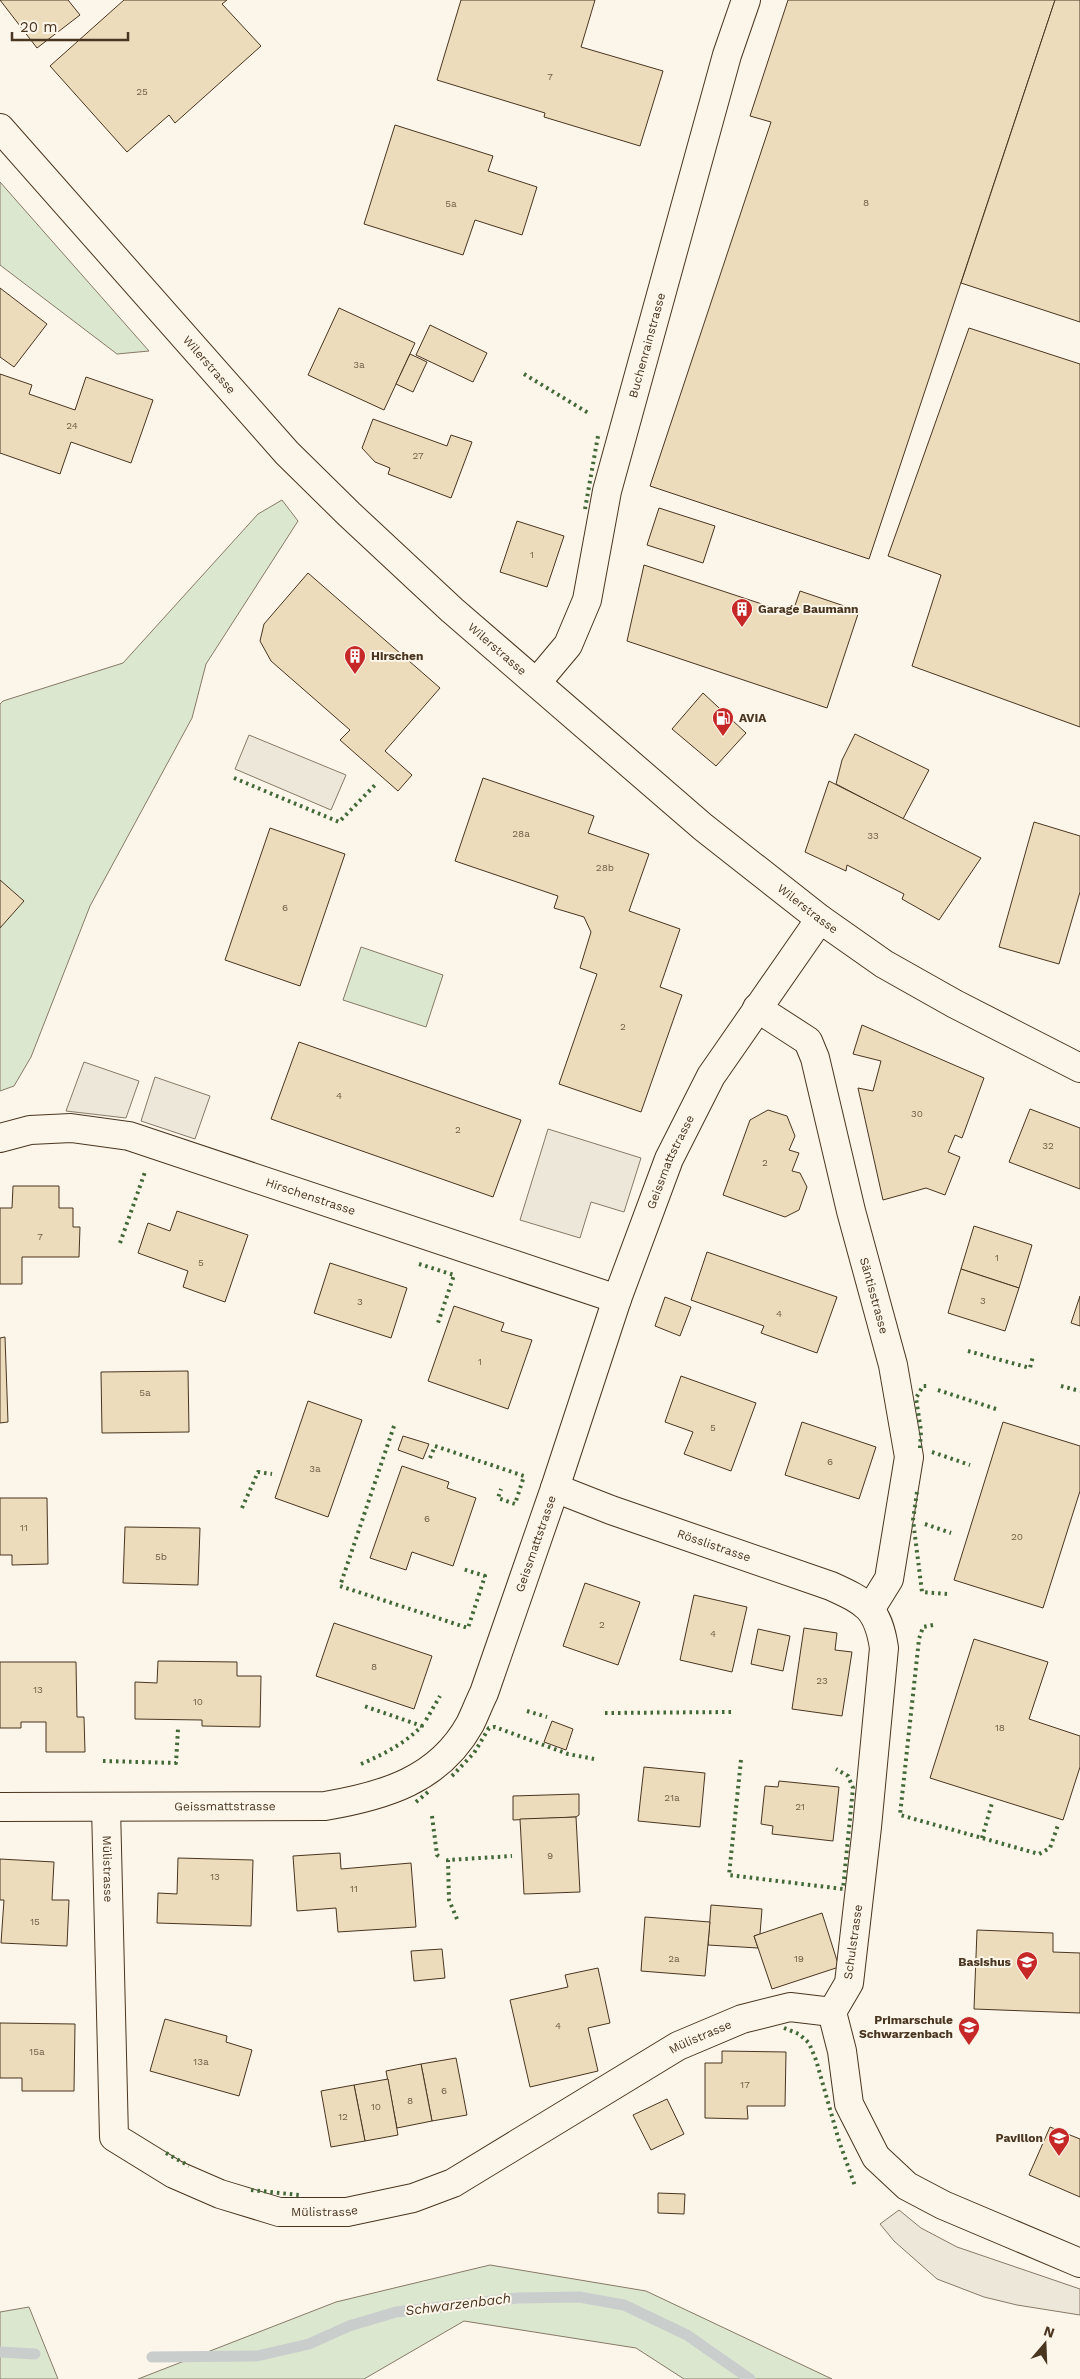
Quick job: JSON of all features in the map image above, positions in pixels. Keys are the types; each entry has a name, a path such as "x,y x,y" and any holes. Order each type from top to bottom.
{"street":[{"name":"Buchenrainstrasse","path":"537,682 568,645 587,600 607,491 727,55 746,0"},
{"name":"Wilerstrasse","path":"0,128 287,453 445,604 703,827 820,919 884,964 1080,1068"},
{"name":"Geissmattstrasse","path":"0,1807 325,1806 368,1799 400,1786 429,1771 450,1750 472,1719 484,1693 555,1488 617,1299 669,1159 711,1076 820,919"},
{"name":"Säntisstrasse","path":"757,1008 808,1041 815,1058 851,1212 894,1365 909,1457 889,1579 870,1608"},
{"name":"Hirschenstrasse","path":"0,1138 30,1130 71,1128 129,1136 617,1299"},
{"name":"Rösslistrasse","path":"555,1488 611,1510 831,1586 853,1596 870,1608"},
{"name":"Schulstrasse","path":"832,2012 849,1983 868,1827 884,1648 882,1629 870,1608"},
{"name":"Mülistrasse","path":"106,1807 114,2137 174,2174 220,2194 279,2212 347,2212 412,2198 453,2183 678,2046 742,2019 790,2008 832,2012"},
{"path":"832,2012 842,2051 849,2104 876,2158 907,2186 943,2205 1080,2263"}],"green space":[{"path":"0,182 149,351 117,354 0,265"},
{"path":"282,500 298,521 206,664 192,718 90,906 31,1057 14,1086 0,1091 0,704 3,701 123,663 258,514"},
{"path":"361,947 443,975 426,1027 343,1000"},
{"path":"490,2265 646,2291 832,2379 684,2379 636,2348 464,2321 364,2379 138,2379 336,2302"},
{"path":"29,2307 58,2379 0,2379 0,2312"}],"shaded area":[{"path":"249,735 346,775 331,810 235,769"},
{"path":"84,1062 139,1081 126,1118 66,1111"},
{"path":"155,1077 210,1096 195,1139 141,1121"},
{"path":"548,1129 641,1158 624,1212 591,1202 580,1238 520,1220"},
{"path":"899,2210 921,2228 957,2247 1080,2289 1080,2315 1017,2305 984,2297 937,2279 894,2241 880,2224"}],"building":[{"path":"0,0 68,0 80,15 37,48"},
{"path":"124,0 227,0 222,4 261,46 175,123 169,115 127,152 50,66"},
{"path":"461,0 595,0 581,47 663,71 640,146 544,117 545,113 437,80"},
{"path":"788,0 1055,0 869,559 650,486 771,122 750,116"},
{"path":"1055,0 1080,0 1080,322 961,283"},
{"path":"395,125 493,156 488,171 537,187 522,235 475,220 463,255 364,224"},
{"path":"0,288 47,324 14,367 0,357"},
{"path":"339,308 415,343 384,410 308,375"},
{"path":"430,325 487,353 473,382 416,355"},
{"path":"969,328 1080,364 1080,727 912,666 941,575 888,556"},
{"path":"410,354 427,362 413,392 396,384"},
{"path":"0,374 32,385 29,394 75,410 86,377 153,400 131,463 71,442 60,474 0,453"},
{"path":"373,419 447,446 451,435 472,442 451,498 388,474 390,468 375,462 362,448"},
{"path":"659,508 715,526 703,563 647,545"},
{"path":"517,521 564,536 547,587 500,572"},
{"name":"Garage Baumann","path":"644,565 792,614 800,591 859,611 827,708 627,641"},
{"name":"Hirschen","path":"308,573 440,688 385,751 412,775 398,791 340,740 350,730 271,661 260,641 264,624"},
{"path":"703,693 746,733 716,766 672,729"},
{"path":"855,734 929,770 903,819 836,784 842,760"},
{"path":"483,778 594,816 588,833 649,854 629,911 680,929 660,987 682,995 641,1112 559,1084 597,974 580,968 591,932 584,917 554,908 558,896 455,861"},
{"path":"829,781 981,858 939,920 902,899 904,894 847,865 846,871 805,852"},
{"path":"1034,822 1080,836 1080,892 1059,964 999,947"},
{"path":"270,828 345,854 300,986 225,960"},
{"path":"0,880 24,901 0,928"},
{"path":"862,1025 984,1078 962,1138 955,1135 948,1152 960,1157 945,1195 926,1188 883,1200 858,1088 873,1091 881,1061 853,1054"},
{"path":"299,1042 521,1120 493,1197 271,1119"},
{"path":"1030,1109 1080,1128 1080,1189 1009,1162"},
{"path":"768,1110 787,1116 795,1136 789,1150 799,1153 792,1171 800,1173 807,1187 799,1210 785,1217 723,1195 750,1120"},
{"path":"13,1186 59,1186 59,1208 73,1208 73,1227 80,1227 79,1257 22,1257 22,1284 0,1284 0,1208 12,1208"},
{"path":"177,1211 248,1235 225,1302 183,1287 188,1271 138,1253 148,1223 170,1231"},
{"path":"974,1226 1032,1245 1019,1288 961,1269"},
{"path":"707,1252 837,1297 817,1353 761,1333 764,1326 691,1300"},
{"path":"330,1263 407,1288 391,1338 314,1313"},
{"path":"961,1269 1019,1288 1005,1331 948,1313"},
{"path":"1080,1296 1080,1326 1071,1323"},
{"path":"665,1297 691,1307 680,1336 655,1326"},
{"path":"454,1306 504,1323 501,1331 532,1340 508,1409 428,1381"},
{"path":"5,1337 8,1422 0,1423 0,1338"},
{"path":"188,1371 189,1432 102,1433 101,1372"},
{"path":"681,1376 756,1403 731,1471 684,1454 693,1432 665,1422"},
{"path":"308,1401 362,1420 328,1517 275,1498"},
{"path":"802,1422 876,1447 859,1499 785,1475"},
{"path":"1003,1422 1080,1446 1080,1491 1043,1608 954,1580"},
{"path":"403,1436 429,1444 423,1459 398,1450"},
{"path":"402,1466 449,1482 447,1488 476,1498 453,1566 412,1552 406,1570 370,1558"},
{"path":"0,1498 47,1498 48,1564 12,1565 12,1555 0,1555"},
{"path":"125,1527 200,1528 198,1585 123,1583"},
{"path":"585,1583 640,1602 618,1665 563,1646"},
{"path":"694,1595 747,1607 732,1672 680,1660"},
{"path":"334,1623 432,1656 414,1709 316,1676"},
{"path":"804,1628 837,1633 835,1650 852,1652 842,1716 792,1709"},
{"path":"758,1629 790,1636 783,1671 751,1664"},
{"path":"974,1639 1048,1662 1029,1719 1080,1736 1080,1767 1063,1820 930,1778"},
{"path":"158,1661 237,1662 237,1676 261,1676 260,1727 202,1726 202,1720 135,1719 135,1682 157,1683"},
{"path":"0,1662 76,1662 77,1717 84,1717 85,1752 46,1752 46,1722 21,1722 21,1728 0,1728"},
{"path":"552,1721 573,1729 566,1750 544,1742"},
{"path":"644,1767 705,1773 700,1827 638,1821"},
{"path":"779,1781 839,1787 833,1841 772,1834 773,1826 761,1824 765,1786 778,1787"},
{"path":"579,1794 579,1815 576,1817 513,1820 513,1796"},
{"path":"576,1817 580,1892 524,1894 520,1819"},
{"path":"340,1853 341,1869 411,1863 416,1927 338,1932 336,1908 297,1911 293,1856"},
{"path":"178,1858 253,1860 251,1926 157,1923 158,1893 177,1894"},
{"path":"0,1859 54,1862 52,1900 69,1900 67,1946 1,1943 4,1900 0,1900"},
{"path":"711,1905 762,1909 760,1934 754,1936 758,1948 708,1945"},
{"path":"822,1913 839,1967 772,1989 754,1936"},
{"path":"645,1917 710,1922 705,1976 641,1971"},
{"name":"Basishus","path":"977,1930 1053,1933 1053,1952 1080,1953 1080,2013 974,2009"},
{"path":"442,1949 445,1978 414,1981 411,1951"},
{"path":"598,1968 610,2023 588,2028 598,2071 530,2087 510,2000 568,1987 565,1975"},
{"path":"165,2019 227,2036 226,2042 252,2050 239,2096 150,2071"},
{"path":"0,2023 75,2024 74,2091 22,2091 22,2078 0,2078"},
{"path":"722,2051 786,2052 785,2106 747,2106 748,2119 705,2118 705,2063 722,2063"},
{"path":"456,2058 467,2115 432,2121 421,2064"},
{"path":"421,2064 432,2121 397,2128 386,2071"},
{"path":"388,2079 398,2135 365,2141 354,2085"},
{"path":"354,2085 365,2141 331,2147 321,2091"},
{"path":"667,2099 684,2134 651,2150 633,2115"},
{"name":"Pavillon","path":"1050,2127 1080,2139 1080,2197 1029,2175"},
{"path":"658,2193 685,2194 684,2214 658,2213"}],"waterway":[{"name":"Schwarzenbach","path":"152,2357 257,2356 309,2344 349,2326 396,2312 518,2298 579,2297 624,2305 687,2335 750,2379"},
{"name":"Schwarzenbach","path":"0,2352 35,2354"}],"hedge":[{"path":"524,374 590,414"},
{"path":"585,509 598,436"},
{"path":"234,778 339,822 376,784"},
{"path":"120,1243 145,1172"},
{"path":"419,1264 454,1275 437,1326"},
{"path":"968,1351 1030,1368 1033,1356"},
{"path":"920,1448 921,1431 916,1398 923,1386 930,1386"},
{"path":"1061,1386 1080,1391"},
{"path":"938,1390 999,1410"},
{"path":"394,1426 340,1586 468,1628 485,1576 463,1569"},
{"path":"430,1458 435,1446 524,1476 515,1504 498,1498 501,1489"},
{"path":"932,1452 970,1465"},
{"path":"242,1508 258,1472 272,1474"},
{"path":"917,1492 913,1520 922,1592 947,1594"},
{"path":"925,1524 951,1533"},
{"path":"933,1625 923,1627 919,1639 900,1815 1039,1854 1050,1848 1058,1825"},
{"path":"426,1720 440,1696"},
{"path":"361,1764 393,1748 422,1726 364,1706"},
{"path":"527,1711 547,1717"},
{"path":"605,1713 732,1712"},
{"path":"452,1776 474,1753 489,1728 495,1727 568,1754 594,1759"},
{"path":"103,1761 176,1763 178,1729"},
{"path":"741,1760 729,1875 843,1889 853,1788 848,1776 836,1769"},
{"path":"416,1802 428,1792"},
{"path":"982,1838 992,1803"},
{"path":"432,1816 437,1855 442,1858"},
{"path":"457,1919 449,1900 448,1860 512,1856"},
{"path":"784,2028 799,2034 809,2043 855,2186"},
{"path":"166,2153 189,2166"},
{"path":"251,2190 299,2195"}],"place":[{"name":"Garage Baumann","path":"742,628"},
{"name":"Hirschen","path":"355,675"},
{"name":"AVIA","path":"723,737"},
{"name":"Basishus","path":"1027,1981"},
{"name":"Primarschule Schwarzenbach","path":"969,2046"},
{"name":"Pavillon","path":"1059,2157"}]}
